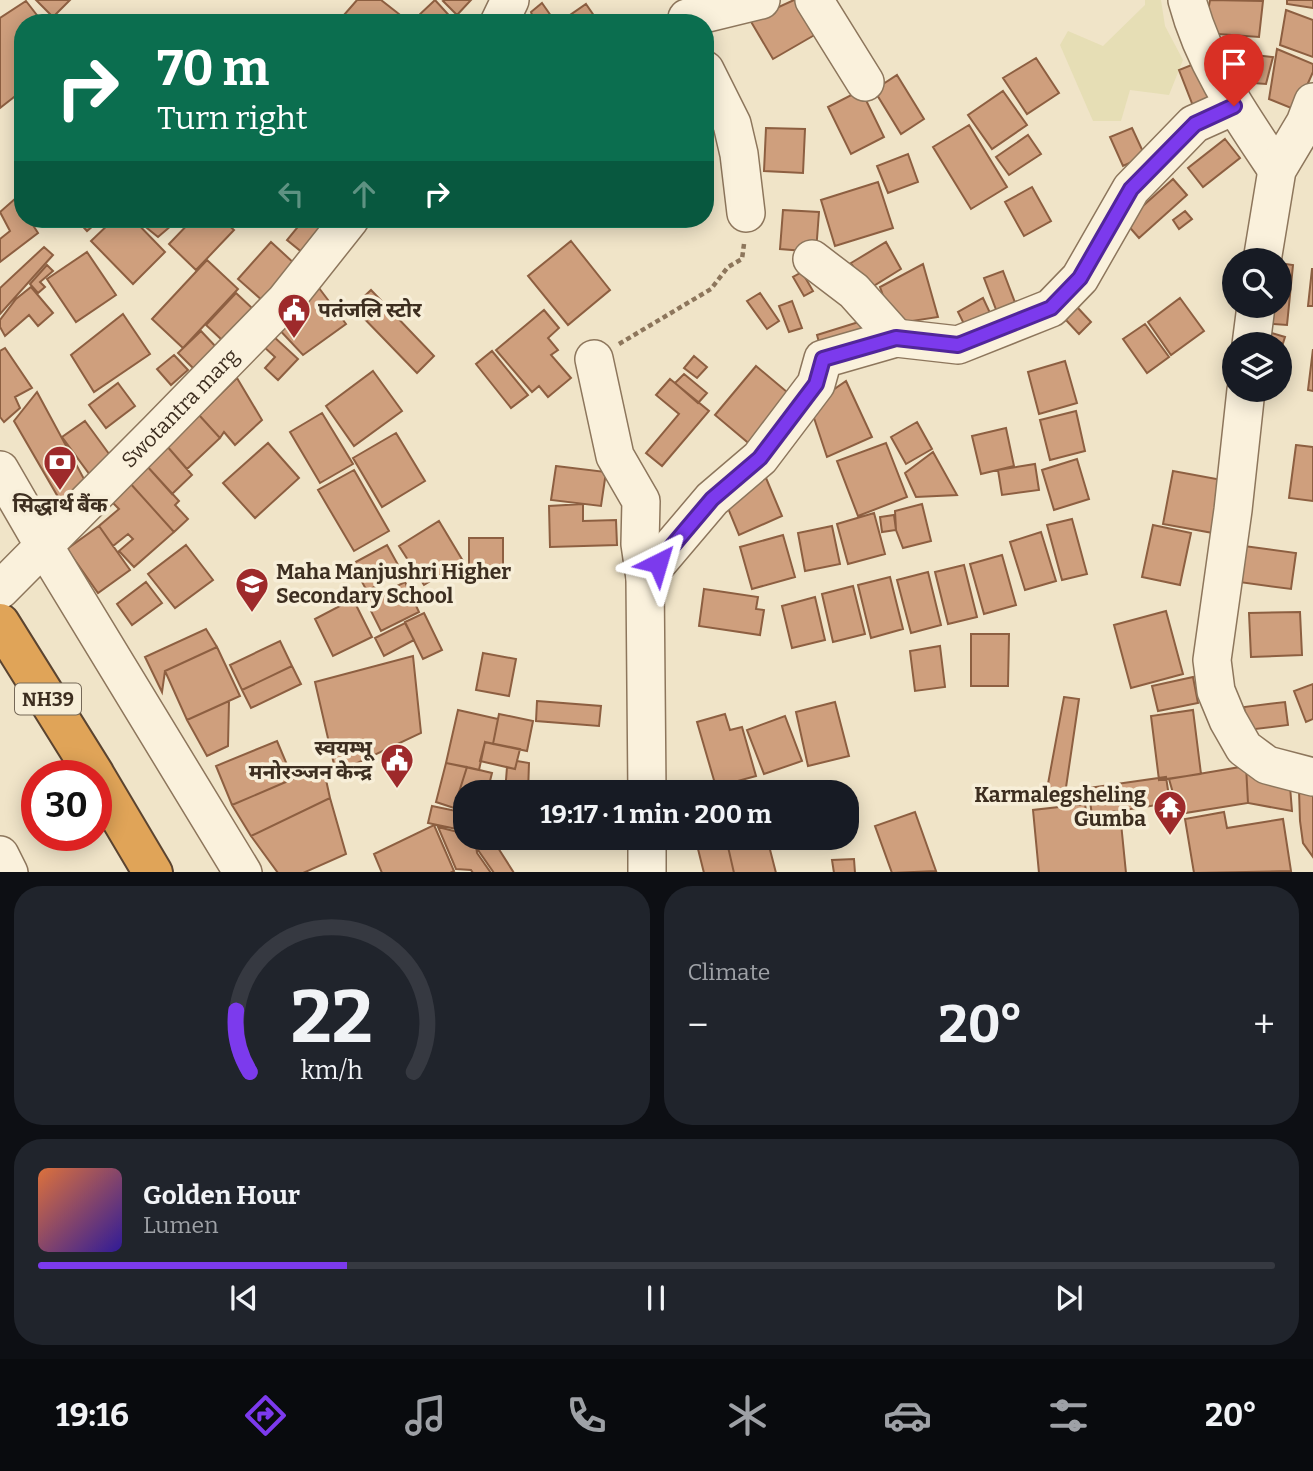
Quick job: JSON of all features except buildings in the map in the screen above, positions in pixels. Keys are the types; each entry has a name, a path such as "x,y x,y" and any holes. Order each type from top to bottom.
{"highway":[{"name":"NH39","path":"0,623 86,760"},
{"name":"NH39","path":"112,803 152,872"}],"street":[{"path":"685,14 761,0"},
{"path":"814,0 865,82"},
{"path":"1187,0 1213,70 1277,170"},
{"path":"714,88 732,124 739,154 746,213"},
{"path":"1264,248 1277,170 1305,123 1313,102"},
{"path":"645,578 712,499 760,458 816,384 823,359 896,338 958,345 1051,308 1080,278 1131,189 1195,124 1234,106"},
{"name":"Swotantra marg","path":"0,590 285,301 343,228"},
{"path":"812,259 855,291 896,338"},
{"path":"594,359 615,456 641,501 640,544 645,578 647,780"},
{"path":"1245,402 1212,660 1216,691 1227,720 1244,748 1267,765 1313,777"},
{"path":"0,470 242,872"},
{"path":"647,850 647,872"},
{"path":"0,855 8,872"}],"path":[{"path":"594,359 711,289 728,267 742,259 746,213"}],"shaded area":[{"path":"1145,0 1161,0 1165,26 1183,60 1169,95 1130,90 1121,121 1093,121 1060,45 1068,31 1103,46 1145,5"}],"place":[{"name":"पतंजलि स्टोर","path":"294,340"},
{"name":"सिद्धार्थ बैंक","path":"60,492"},
{"name":"Maha Manjushri Higher Secondary School","path":"252,614"},
{"name":"स्वयम्भू मनोरञ्जन केन्द्र","path":"397,790"},
{"name":"Karmalegsheling Gumba","path":"1170,837"}],"route":[{"path":"658,563 712,499 760,458 816,384 823,359 896,338 958,345 1051,308 1080,278 1131,189 1195,124 1234,106"}]}
